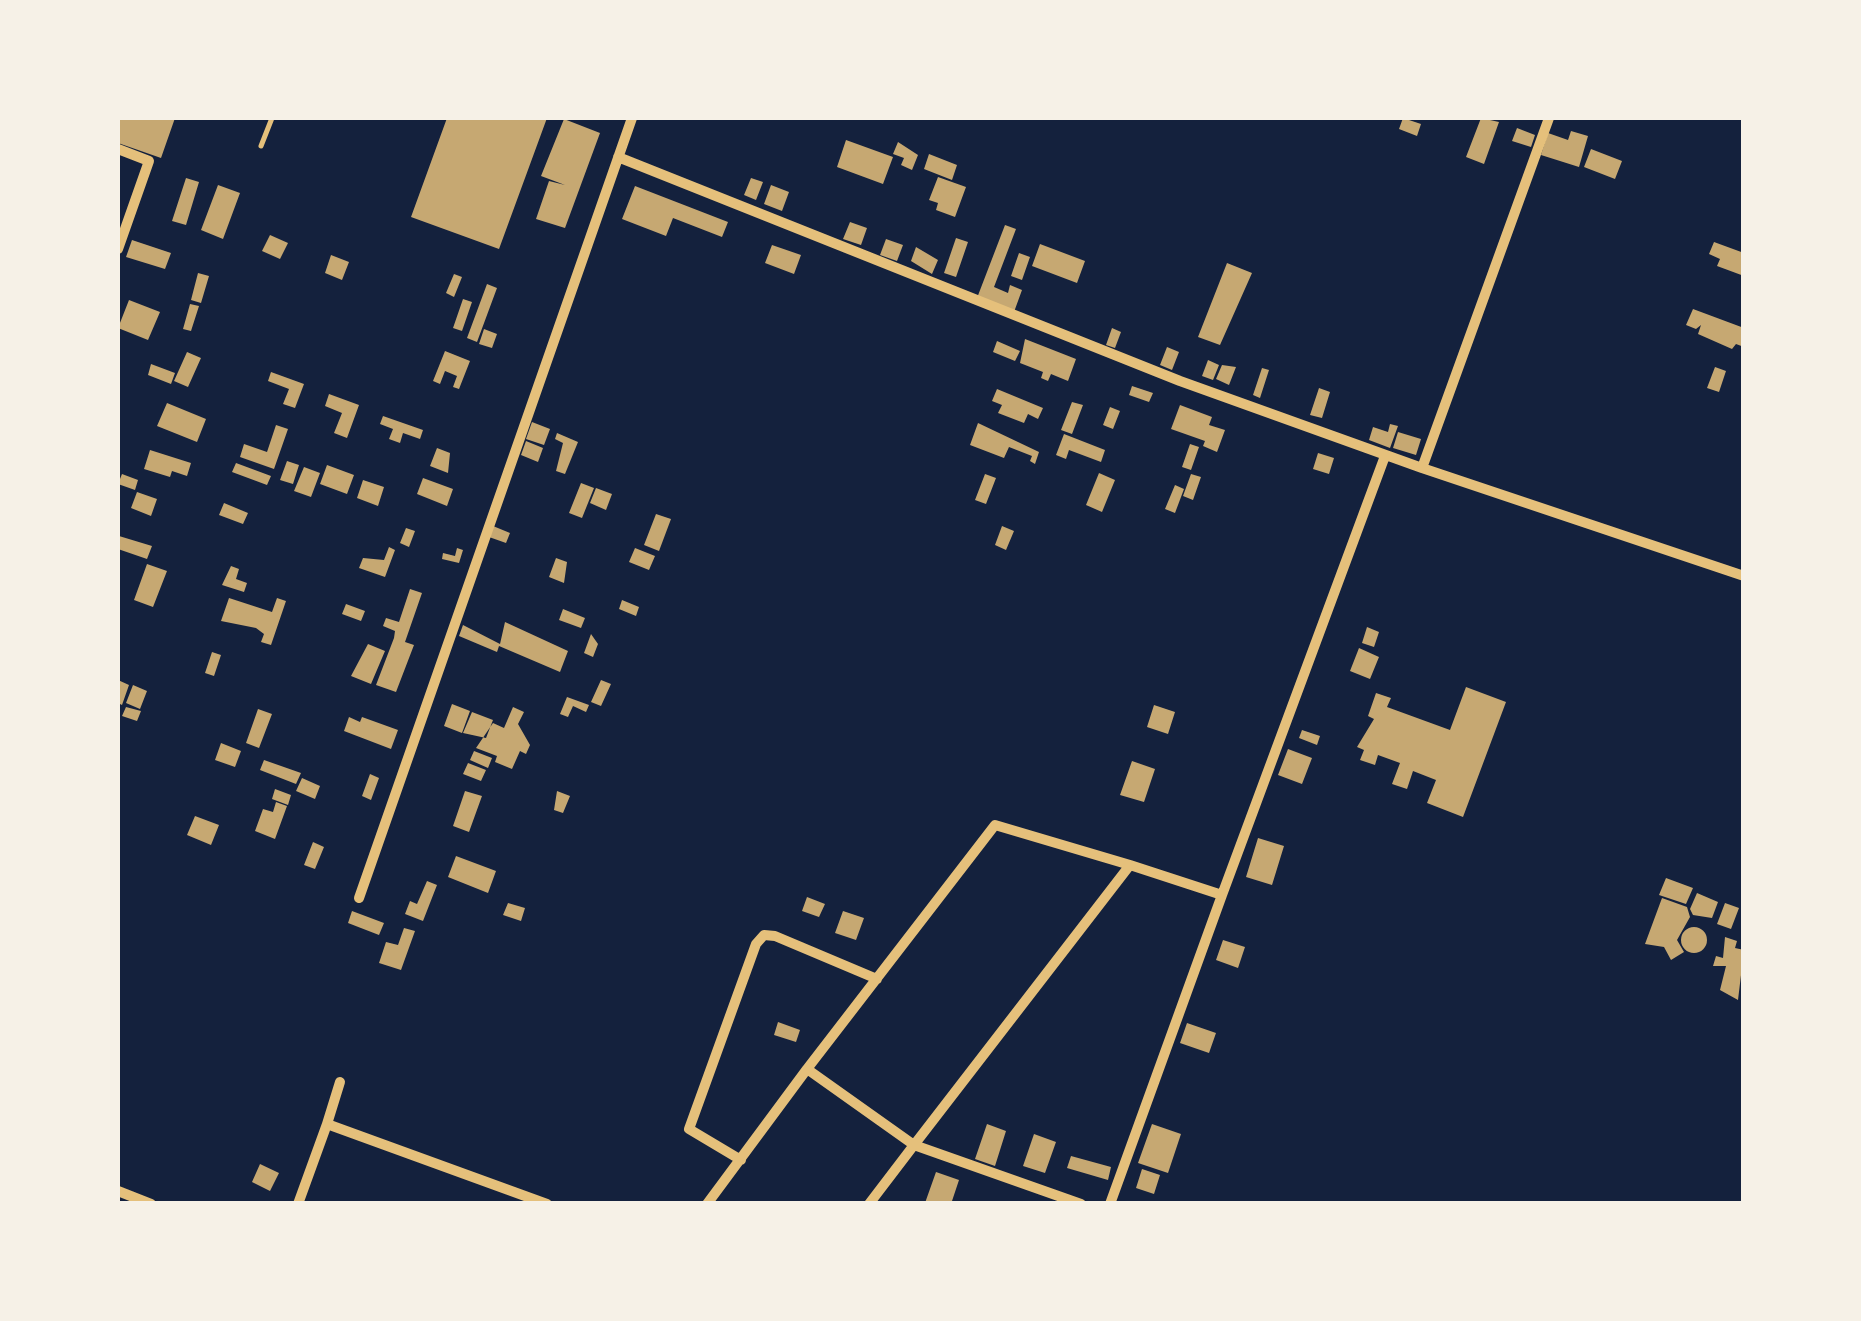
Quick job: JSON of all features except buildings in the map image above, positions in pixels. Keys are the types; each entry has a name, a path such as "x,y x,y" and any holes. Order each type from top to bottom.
{"street":[{"path":"359,898 632,118"},
{"path":"1422,468 1549,118"},
{"path":"118,149 149,161 118,249"},
{"path":"618,157 1180,382 1744,576"},
{"path":"1110,1204 1386,456"},
{"path":"707,1204 995,824 1222,895"},
{"path":"869,1204 1130,864"},
{"path":"741,1160 689,1129 756,944 764,935 775,936 877,978"},
{"path":"808,1069 914,1144 1081,1204"},
{"path":"298,1204 340,1082"},
{"path":"327,1124 547,1204"},
{"path":"118,1191 151,1204"}],"lane":[{"path":"262,146 272,118"}]}
